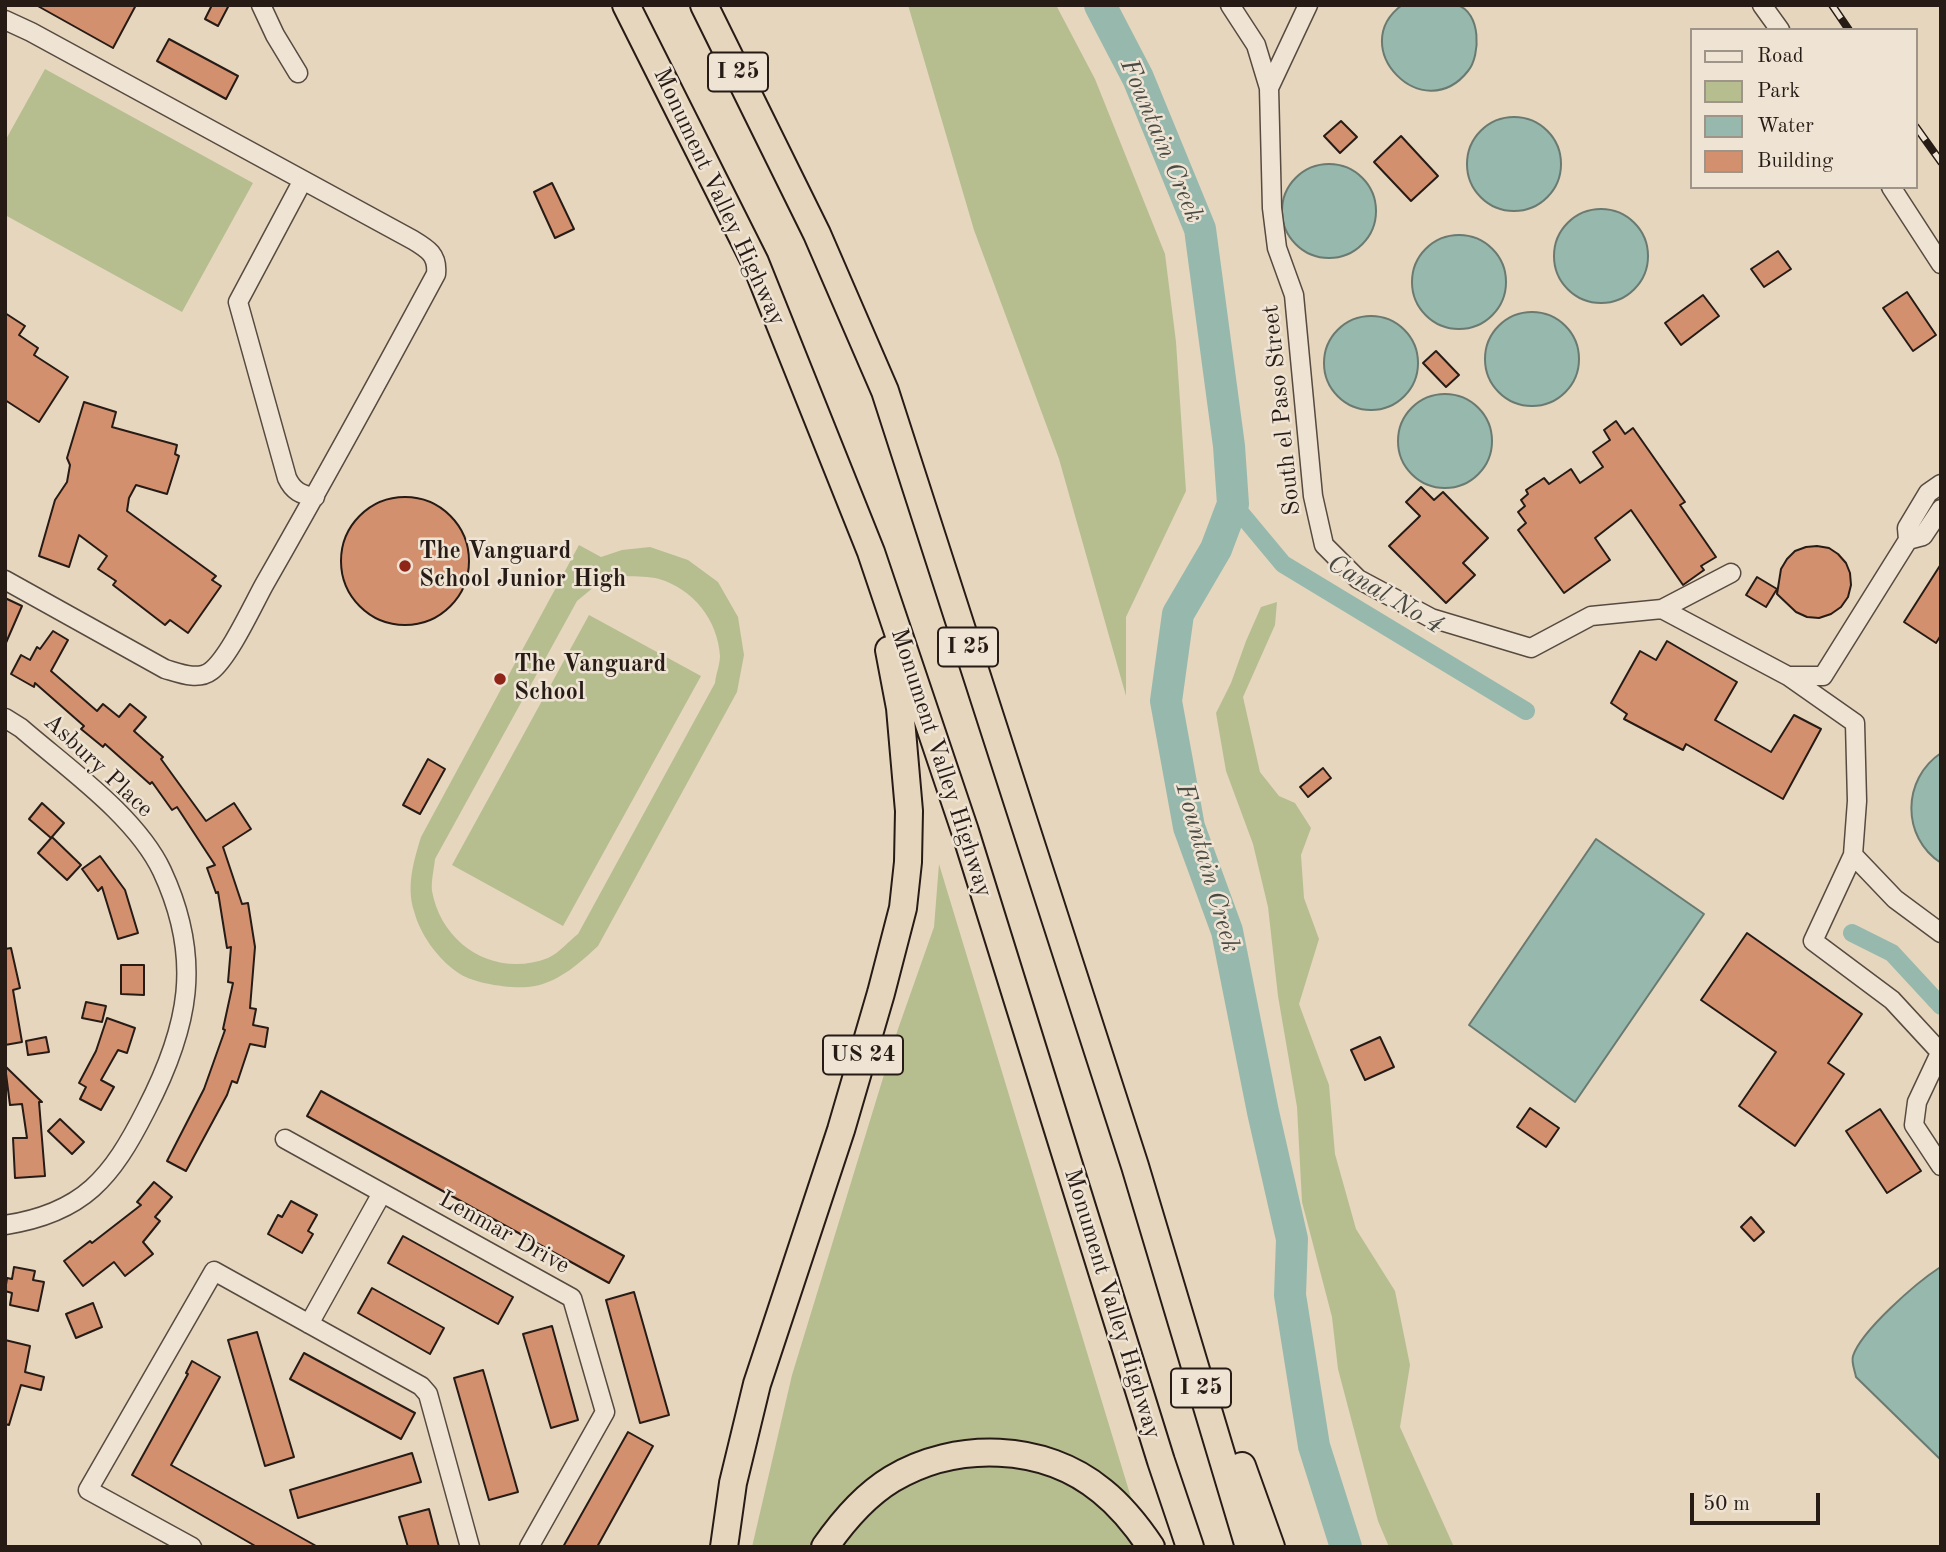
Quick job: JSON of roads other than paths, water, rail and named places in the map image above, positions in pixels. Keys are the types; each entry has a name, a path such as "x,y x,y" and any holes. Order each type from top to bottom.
{"highway":[{"name":"Monument Valley Highway","path":"626,5 755,262 870,552 965,831 1161,1461 1191,1547"},
{"name":"I 25","path":"704,5 817,234 885,391 1154,1229 1249,1547"},
{"name":"US 24","path":"724,1547 733,1483 757,1384 841,1130 903,908 908,862 909,811 900,708 870,552"},
{"path":"1154,1229 1271,1547"},
{"path":"825,1547 846,1518 891,1480 930,1462 970,1454 1001,1452 1048,1462 1082,1477 1118,1504 1152,1547"}],"street":[{"path":"261,5 298,73"},
{"name":"South el Paso Street","path":"1230,5 1256,45 1269,88 1272,208 1277,248 1294,295 1313,496 1324,545 1358,579 1431,618 1531,648 1591,616 1662,609"},
{"path":"1269,88 1308,5"},
{"path":"1762,5 1779,28"},
{"path":"5,20 427,248 436,258 437,267 436,274 315,497 230,646 211,672 200,676 185,676 165,668 5,580"},
{"path":"303,180 238,302 287,478 294,490 301,495 315,497"},
{"path":"1892,189 1941,264"},
{"path":"1788,676 1823,676 1908,541 1907,528 1928,493 1941,484"},
{"path":"1908,541 1923,536 1941,509"},
{"path":"1662,609 1731,573"},
{"path":"1662,609 1788,676 1855,723 1857,801 1853,855 1813,941 1892,1000 1941,1053 1917,1102 1914,1125 1941,1166"},
{"name":"Asbury Place","path":"5,718 113,807 145,844 161,869 181,922 187,979 180,1030 172,1055 138,1126 115,1165 102,1181 62,1209 38,1218 5,1225"},
{"path":"1853,855 1895,899 1941,933"},
{"name":"Lenmar Drive","path":"285,1139 572,1298 605,1412 529,1547"},
{"path":"309,1324 382,1193"},
{"path":"192,1547 88,1490 214,1271 421,1386 428,1394 470,1547"}],"water":[{"path":"1452,4 1465,9 1471,16 1476,35 1475,55 1468,71 1450,86 1431,91 1412,86 1397,75 1386,59 1382,41 1387,22 1402,5"},
{"path":"1514,117 1532,120 1547,131 1558,146 1561,164 1558,182 1547,197 1532,208 1514,211 1496,208 1481,197 1470,182 1467,164 1470,146 1481,131 1496,120"},
{"path":"1329,164 1347,167 1362,178 1373,193 1376,211 1373,229 1362,244 1347,255 1329,258 1311,255 1296,244 1285,229 1282,211 1285,193 1296,178 1311,167"},
{"path":"1601,209 1619,212 1634,223 1645,238 1648,256 1645,274 1634,289 1619,300 1601,303 1583,300 1568,289 1557,274 1554,256 1557,238 1568,223 1583,212"},
{"path":"1459,235 1477,238 1492,249 1503,264 1506,282 1503,300 1492,315 1477,326 1459,329 1441,326 1426,315 1415,300 1412,282 1415,264 1426,249 1441,238"},
{"path":"1532,312 1550,315 1565,326 1576,341 1579,359 1576,377 1565,392 1550,403 1532,406 1514,403 1499,392 1488,377 1485,359 1488,341 1499,326 1514,315"},
{"path":"1371,316 1389,319 1404,330 1415,345 1418,363 1415,381 1404,396 1389,407 1371,410 1353,407 1338,396 1327,381 1324,363 1327,345 1338,330 1353,319"},
{"path":"1445,394 1463,397 1478,408 1489,423 1492,441 1489,459 1478,474 1463,485 1445,488 1427,485 1412,474 1401,459 1398,441 1401,423 1412,408 1427,397"},
{"path":"1941,753 1941,863 1928,852 1919,838 1913,824 1911,808 1913,792 1919,778 1928,764"},
{"path":"1596,839 1704,914 1575,1102 1469,1025"},
{"path":"1939,1268 1941,1460 1856,1377 1852,1361 1858,1346 1878,1321"}],"waterway":[{"name":"Fountain Creek","path":"1100,5 1138,78 1200,229 1229,446 1233,504 1216,549 1178,614 1166,701 1189,827 1227,931 1263,1112 1292,1239 1290,1295 1314,1446 1346,1547"},
{"name":"Canal No 4","path":"1233,504 1283,564 1526,711"},
{"name":"Canal No 4","path":"1852,933 1892,953 1941,1006"}],"railway":[{"path":"1832,5 1848,28"},
{"path":"1918,130 1941,162"}],"place":[{"name":"The Vanguard School Junior High","path":"405,566"},
{"name":"The Vanguard School","path":"500,679"}]}
